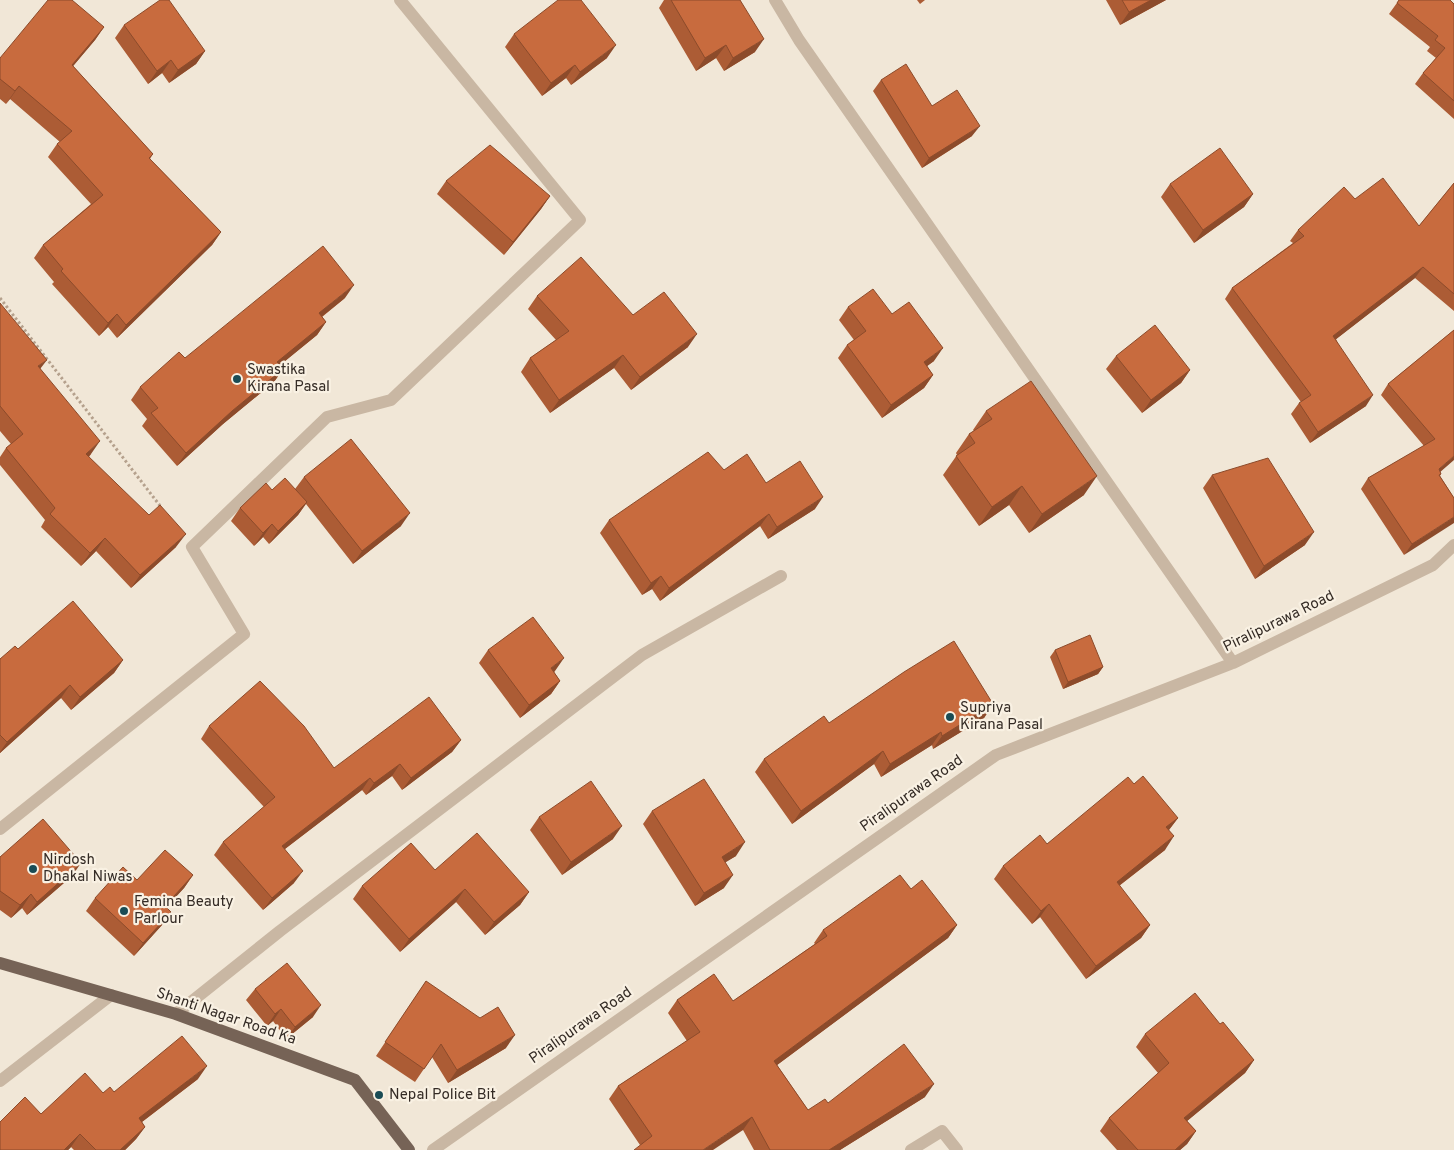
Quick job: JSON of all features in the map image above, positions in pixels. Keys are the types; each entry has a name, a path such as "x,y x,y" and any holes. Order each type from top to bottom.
{"main road":[{"name":"Shanti Nagar Road Ka","path":"0,963 176,1014 355,1080 409,1150"}],"street":[{"path":"0,829 244,634 192,547 327,417 391,400 580,220 400,0"},
{"path":"775,0 811,56 1233,663"},
{"name":"Piralipurawa Road","path":"433,1150 996,755 1233,663 1433,565 1454,545"},
{"path":"176,1014 280,931 642,655 781,576"},
{"path":"0,1081 110,995"},
{"path":"911,1150 942,1131 957,1150"}],"path":[{"path":"0,298 162,508"}],"building":[{"path":"48,0 72,0 104,27 72,65 153,154 149,158 221,232 126,325 117,314 108,323 61,271 63,269 43,245 103,195 57,144 72,131 19,86 15,91 0,79 0,58"},
{"path":"160,0 169,0 205,51 178,70 171,60 157,71 124,25"},
{"path":"558,0 581,0 616,45 580,72 575,65 551,83 514,34"},
{"path":"671,0 740,0 764,39 733,58 726,45 705,58"},
{"path":"1122,0 1151,0 1129,12"},
{"path":"1399,0 1450,0 1454,4 1454,101 1423,73 1445,48 1435,40 1438,36 1397,3"},
{"path":"906,64 932,106 957,90 980,126 929,158 881,80"},
{"path":"490,145 550,196 513,242 446,181"},
{"path":"1220,148 1253,194 1203,230 1170,184"},
{"path":"1383,178 1419,226 1454,183 1454,294 1423,267 1333,336 1373,395 1318,432 1299,403 1311,395 1232,288 1304,236 1298,230 1344,187 1355,199"},
{"path":"323,246 354,285 319,313 326,322 277,362 283,369 232,411 186,453 151,413 158,408 140,387 179,352 185,358"},
{"path":"581,257 633,315 664,292 697,334 640,377 623,355 559,400 530,358 569,331 537,296"},
{"path":"873,289 892,314 909,302 943,348 924,362 933,375 891,405 847,345 866,331 848,307"},
{"path":"0,303 47,360 38,366 100,441 86,454 149,515 160,505 186,534 140,575 105,538 90,553 50,514 55,508 6,448 23,434 0,406"},
{"path":"1155,325 1190,370 1151,400 1116,356"},
{"path":"1454,330 1454,456 1439,469 1441,474 1439,475 1454,498 1454,517 1412,544 1368,478 1435,439 1388,384"},
{"path":"1031,381 1097,476 1042,514 1022,486 992,507 956,456 975,443 969,434 992,419 986,411"},
{"path":"351,439 410,513 362,551 304,477"},
{"path":"708,452 724,470 747,454 766,483 800,461 823,497 777,527 769,514 669,588 661,576 651,583 609,520"},
{"path":"1268,458 1314,532 1264,566 1212,475"},
{"path":"285,478 307,502 278,531 272,524 263,533 240,508 266,483 272,490"},
{"path":"73,601 123,660 80,697 70,685 7,742 0,735 0,659 15,646 18,649"},
{"path":"533,617 564,658 551,668 560,681 529,705 488,650"},
{"path":"1090,635 1103,667 1068,682 1055,650"},
{"path":"954,641 993,704 942,736 941,732 890,764 883,751 801,811 764,759 824,716 829,723 904,672"},
{"path":"260,681 304,726 334,768 429,697 461,740 411,778 400,764 374,783 370,778 282,846 303,871 272,898 223,842 275,797 209,726"},
{"path":"1143,776 1178,818 1166,827 1174,836 1117,882 1150,925 1096,966 1049,904 1041,911 1003,866 1040,835 1047,844 1128,777 1134,784"},
{"path":"704,779 745,842 722,857 733,875 704,893 652,811"},
{"path":"591,781 622,826 571,862 539,817"},
{"name":"Nirdosh Dhakal Niwas","path":"43,819 81,863 37,902 31,894 20,905 0,891 0,857"},
{"path":"477,833 529,892 494,922 465,889 409,939 362,886 411,843 435,870"},
{"path":"165,850 193,875 165,906 171,912 143,943 95,898 123,867 137,880"},
{"path":"900,875 911,889 922,880 957,925 774,1061 808,1110 825,1099 828,1103 904,1044 934,1084 829,1150 770,1150 752,1117 703,1150 634,1150 652,1136 618,1086 700,1032 677,1000 714,974 733,1001 827,936 823,930"},
{"path":"287,963 321,1005 295,1027 281,1009 275,1014 255,989"},
{"path":"426,981 480,1018 498,1007 515,1035 457,1070 441,1044 424,1069 385,1042"},
{"path":"1195,993 1220,1024 1223,1022 1254,1060 1184,1118 1196,1131 1175,1150 1138,1150 1109,1118 1169,1063 1145,1034"},
{"path":"182,1036 207,1066 139,1118 145,1127 120,1150 96,1150 80,1134 64,1150 0,1150 0,1122 25,1097 41,1114 85,1073 103,1093 110,1087 114,1092"}],"place":[{"name":"Swastika Kirana Pasal","path":"237,379"},
{"name":"Supriya Kirana Pasal","path":"950,717"},
{"name":"Nirdosh Dhakal Niwas","path":"33,869"},
{"name":"Femina Beauty Parlour","path":"124,911"},
{"name":"Nepal Police Bit","path":"379,1095"}]}
